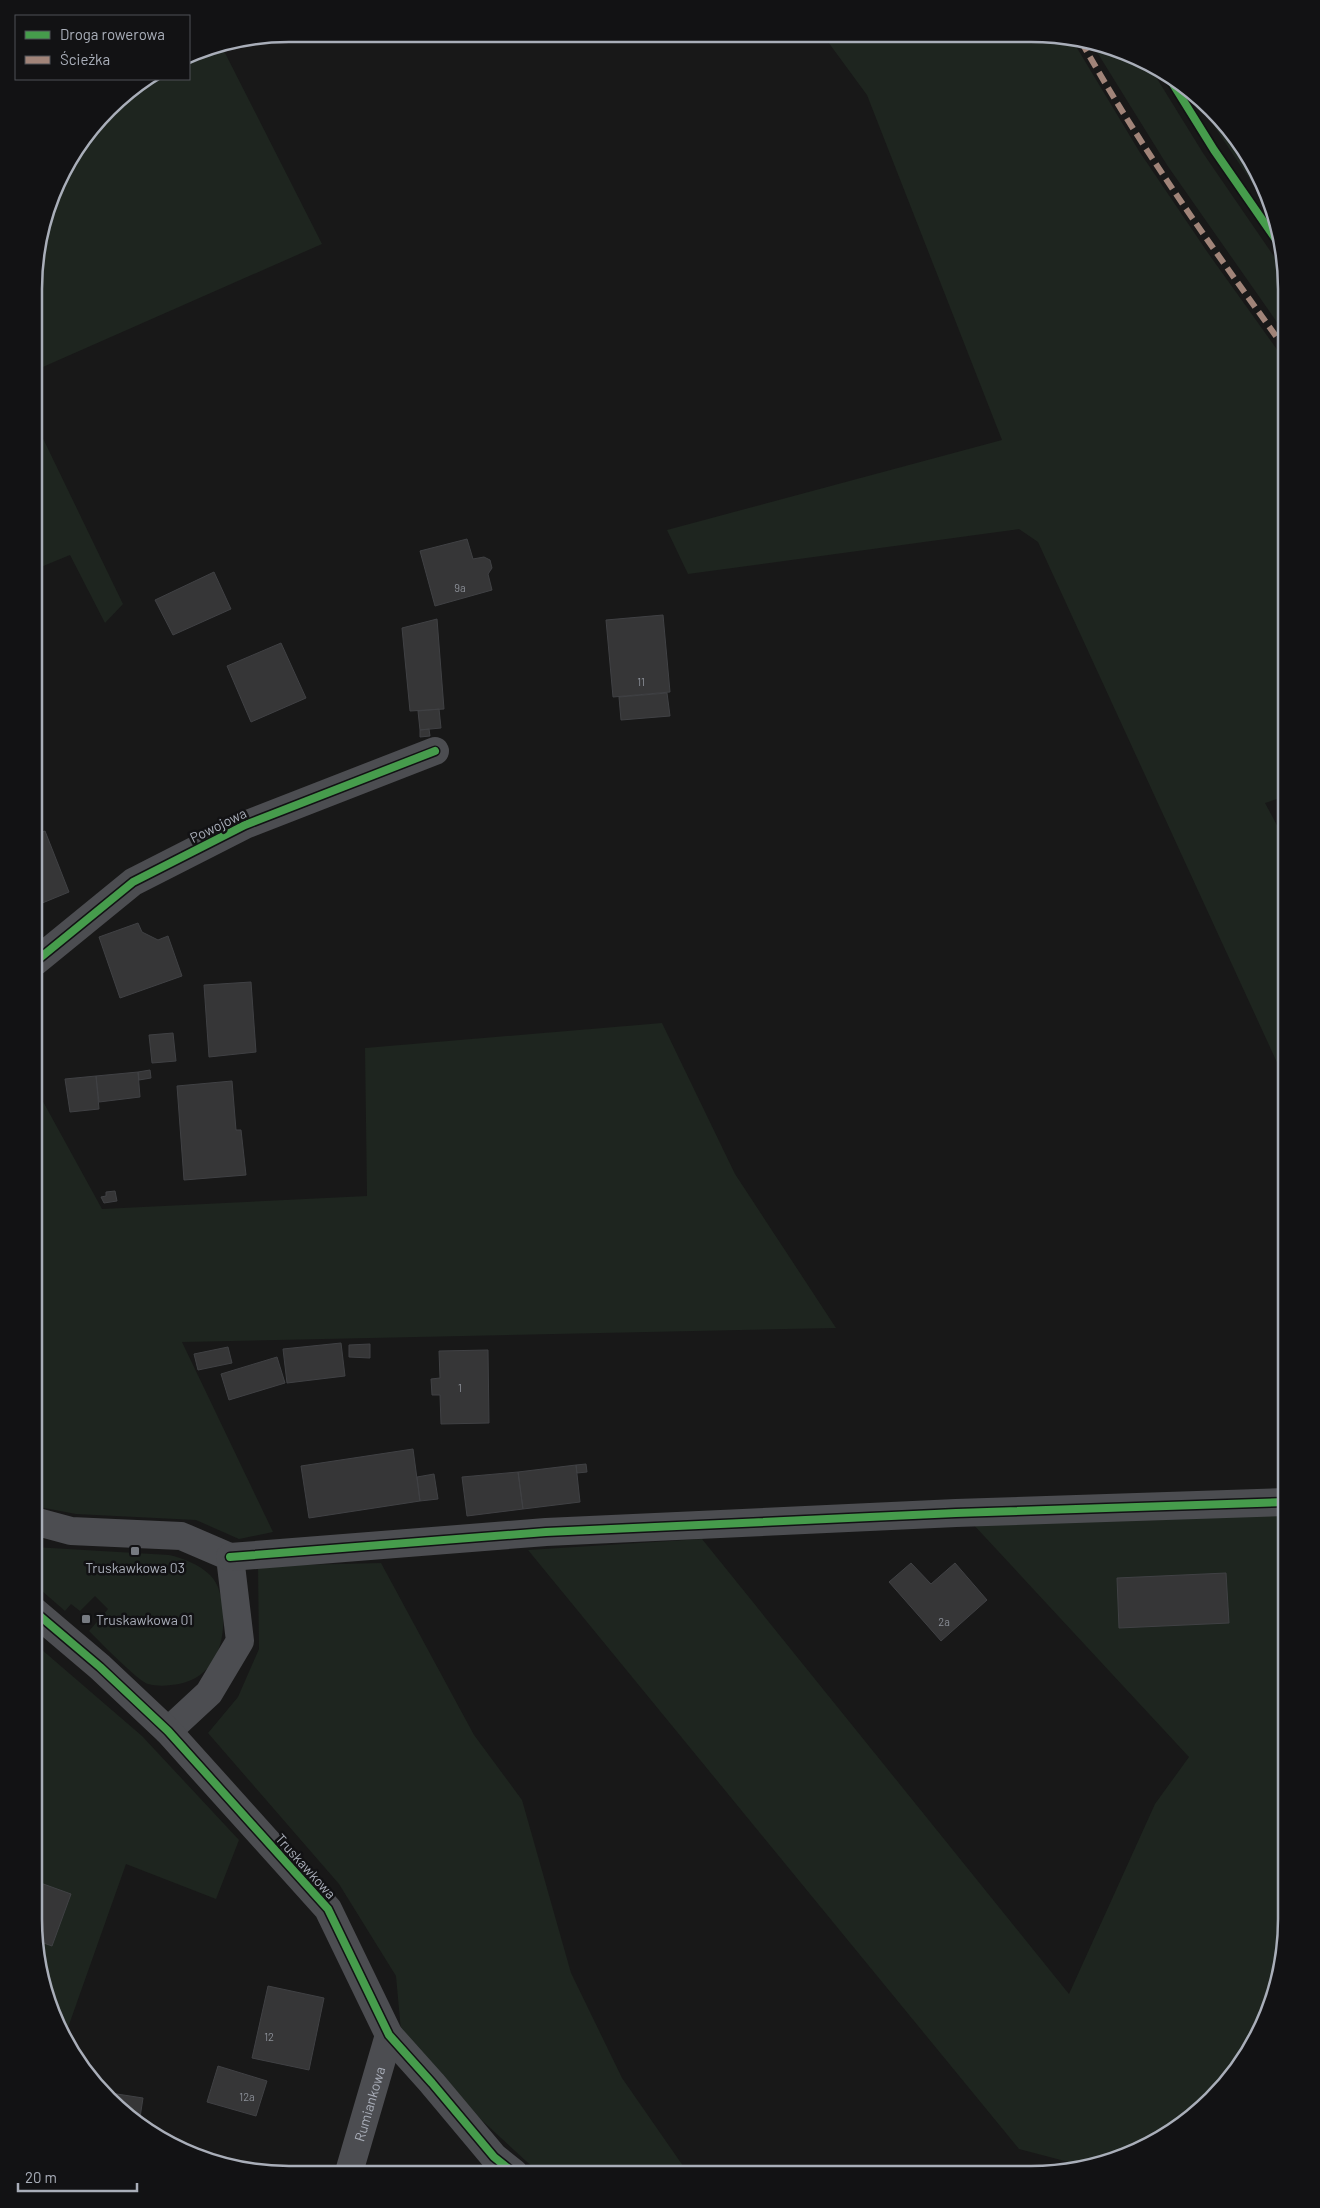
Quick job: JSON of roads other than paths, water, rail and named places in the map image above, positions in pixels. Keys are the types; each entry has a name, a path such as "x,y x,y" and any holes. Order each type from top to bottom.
{"street":[{"name":"Powojowa","path":"42,956 133,882 245,825 435,751"},
{"path":"42,1523 71,1531 181,1536 230,1557 546,1532 956,1513 1278,1502"},
{"path":"168,1731 209,1693 240,1641 230,1557"},
{"name":"Truskawkowa","path":"42,1618 100,1667 168,1731 328,1909 388,2035 432,2082 494,2157 505,2166"},
{"name":"Rumiankowa","path":"351,2166 388,2035"}],"place":[{"name":"Truskawkowa 03","path":"135,1551"},
{"name":"Truskawkowa 01","path":"86,1619"}]}
